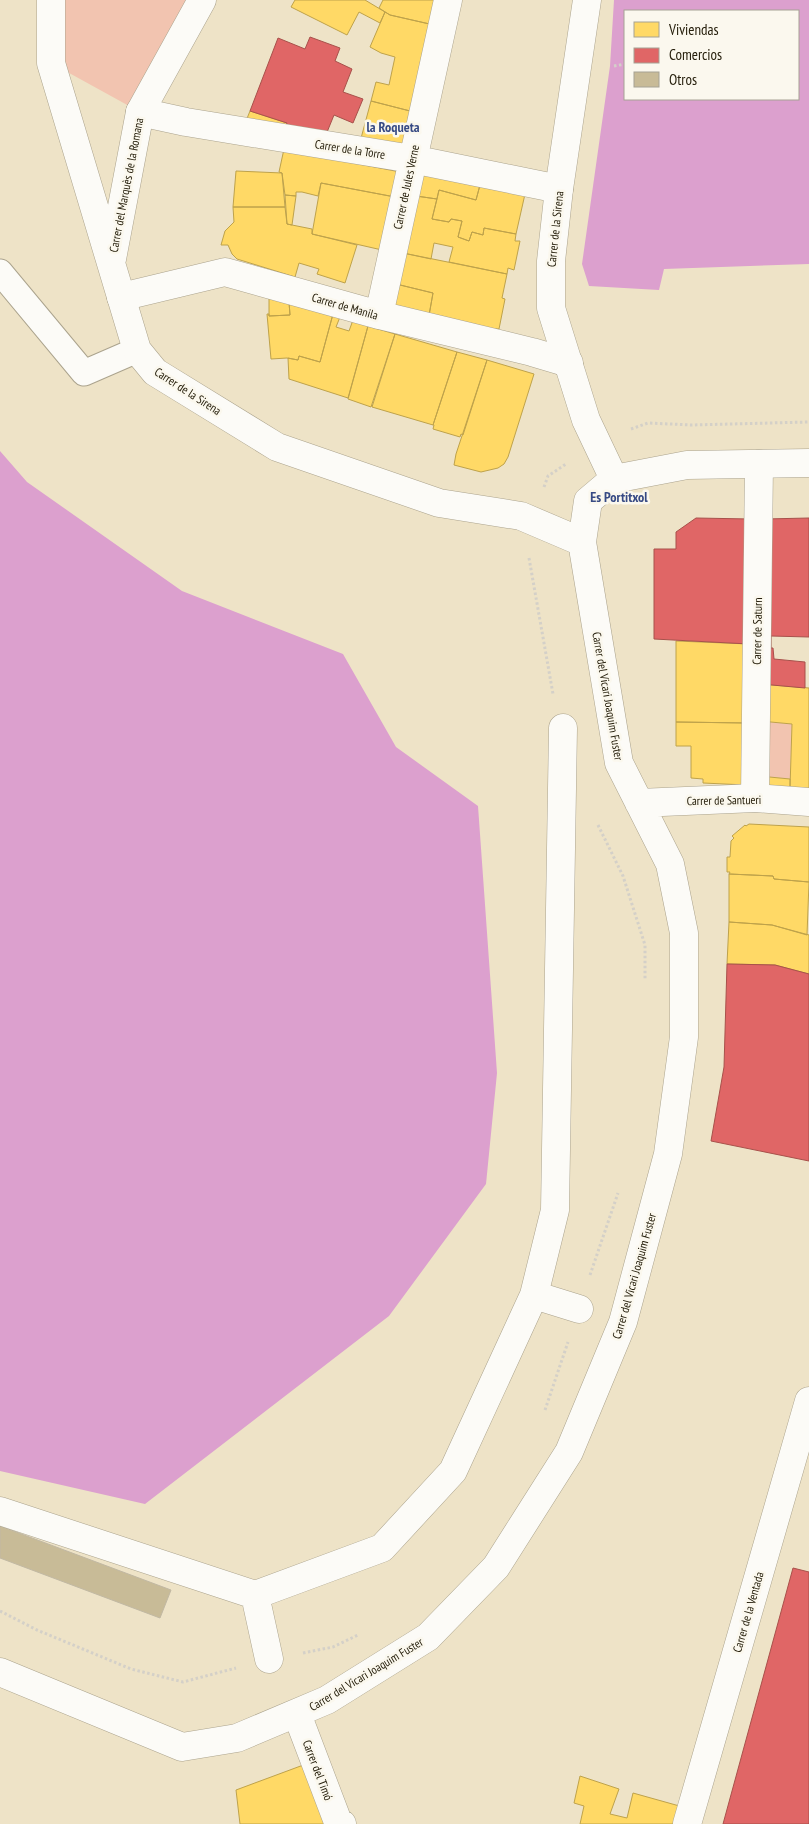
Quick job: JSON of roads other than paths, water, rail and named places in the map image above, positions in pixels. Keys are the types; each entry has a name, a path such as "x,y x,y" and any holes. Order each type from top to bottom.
{"street":[{"name":"Carrer de la Sirena","path":"51,0 51,63 137,350 155,372 277,447 439,503 521,516 582,542"},
{"name":"Carrer del Marquès de la Romana","path":"111,265 140,112 202,0"},
{"name":"Carrer de Jules Verne","path":"379,315 448,0"},
{"name":"Carrer de la Sirena","path":"587,0 559,190 551,261 551,308 586,420 614,478"},
{"name":"Carrer de la Torre","path":"140,112 186,122 412,159 559,190"},
{"name":"Carrer de Manila","path":"121,297 225,272 379,315 532,352 569,363"},
{"path":"614,478 688,465 809,463"},
{"name":"Carrer de Saturn","path":"755,798 759,464"},
{"name":"Carrer del Vicari Joaquim Fuster","path":"0,1672 182,1747 237,1738 327,1700 428,1637 496,1567 569,1452 623,1322 668,1154 684,1037 684,934 670,864 619,763 582,542 588,501 614,478"},
{"path":"0,1511 255,1594 382,1548 453,1471 534,1295 555,1210 563,728"},
{"name":"Carrer de Santueri","path":"640,802 755,798 809,802"},
{"path":"534,1295 579,1309"},
{"name":"Carrer de la Ventada","path":"687,1824 809,1400"},
{"path":"255,1594 270,1659"},
{"name":"Carrer del Timó","path":"297,1714 338,1822 342,1824"}],"lane":[{"path":"0,272 84,374 137,350"}],"district":[{"name":"la Roqueta","path":"393,127"},
{"name":"Es Portitxol","path":"619,497"}]}
